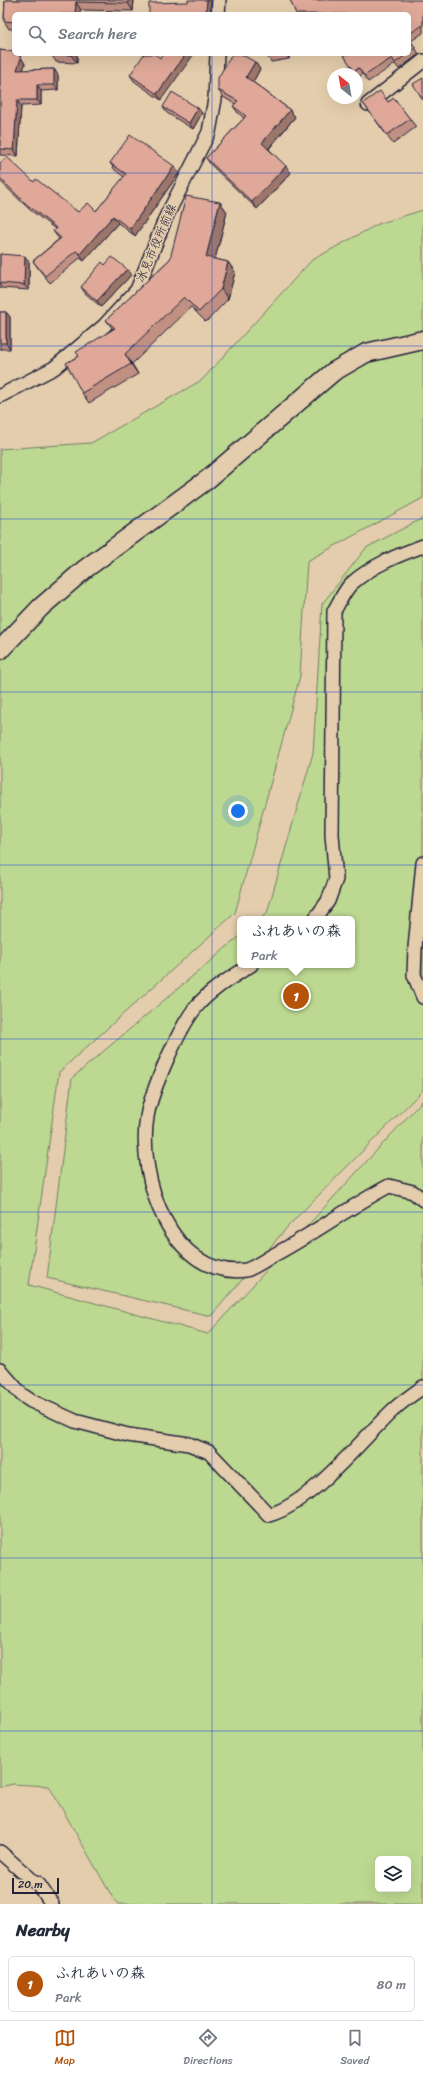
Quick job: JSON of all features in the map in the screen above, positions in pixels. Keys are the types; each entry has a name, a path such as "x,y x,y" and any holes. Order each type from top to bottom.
{"street":[{"path":"218,12 219,0"},
{"name":"冰見市役所前線","path":"0,396 54,368 104,326 137,290 166,217 209,132 215,99 217,56"},
{"path":"367,104 423,61"},
{"path":"0,650 40,607 85,569 208,479 333,372 366,353 423,340"},
{"path":"317,916 328,901 336,879 332,835 334,611 350,585 368,571 398,555 423,546"},
{"path":"423,863 414,948 414,975 423,997"},
{"path":"246,968 226,980 196,1007 184,1026 161,1074 147,1117 146,1156 152,1186 166,1225 182,1248 212,1267 232,1270 247,1270 305,1239 369,1196 389,1186 413,1192 423,1200"},
{"path":"0,1370 22,1395 31,1401 75,1421 128,1435 189,1444 209,1452 269,1515 279,1512 305,1496 395,1408 423,1387"},
{"path":"0,1852 33,1881 37,1882 52,1904"}],"green space":[{"path":"423,210 423,498 307,561 300,676 235,913 59,1072 29,1285 208,1334 423,1100 423,1904 118,1904 114,1900 49,1786 13,1784 0,1787 0,449 91,443 202,380 312,260 378,224"},
{"path":"423,518 423,1090 290,1224 211,1316 47,1278 72,1078 237,939 237,968 355,968 355,916 264,916 267,913 313,753 322,604 366,548"}],"building":[{"path":"5,0 128,0 128,3 76,2 75,12 12,12 12,22 4,21"},
{"path":"188,0 207,0 206,12 149,12 149,3 188,2"},
{"path":"290,0 423,0 423,25 411,33 411,12 295,12"},
{"path":"411,41 415,48 411,51"},
{"path":"0,50 12,52 12,56 20,56 21,58 17,70 54,69 54,85 37,85 37,100 17,100 14,150 0,149"},
{"path":"143,56 158,56 160,58 161,56 185,56 157,94 130,75"},
{"path":"231,56 244,56 255,62 246,77 290,110 262,143 286,166 252,202 206,158 246,116 233,106 238,101 218,90 218,78"},
{"path":"344,56 404,56 395,63 392,58 364,76 363,68 352,68"},
{"path":"423,78 423,100 413,84"},
{"path":"380,91 388,102 394,98 410,119 387,135 363,103"},
{"path":"172,92 198,108 189,123 163,107"},
{"path":"130,135 174,166 130,229 113,216 80,254 76,251 45,276 33,261 61,238 53,231 56,228 24,202 0,178 0,163 7,157 34,182 36,179 78,212 88,203 96,211 126,174 110,163"},
{"path":"186,196 220,202 206,257 228,262 221,289 199,312 184,297 125,354 131,364 82,393 66,363 79,356 76,352 115,328 106,320 170,259"},
{"path":"0,254 25,256 24,285 0,283"},
{"path":"112,257 127,269 97,301 81,287 102,262 105,265"},
{"path":"0,312 6,312 6,343 0,343"}],"place":[{"name":"ふれあいの森","path":"296,996"}]}
